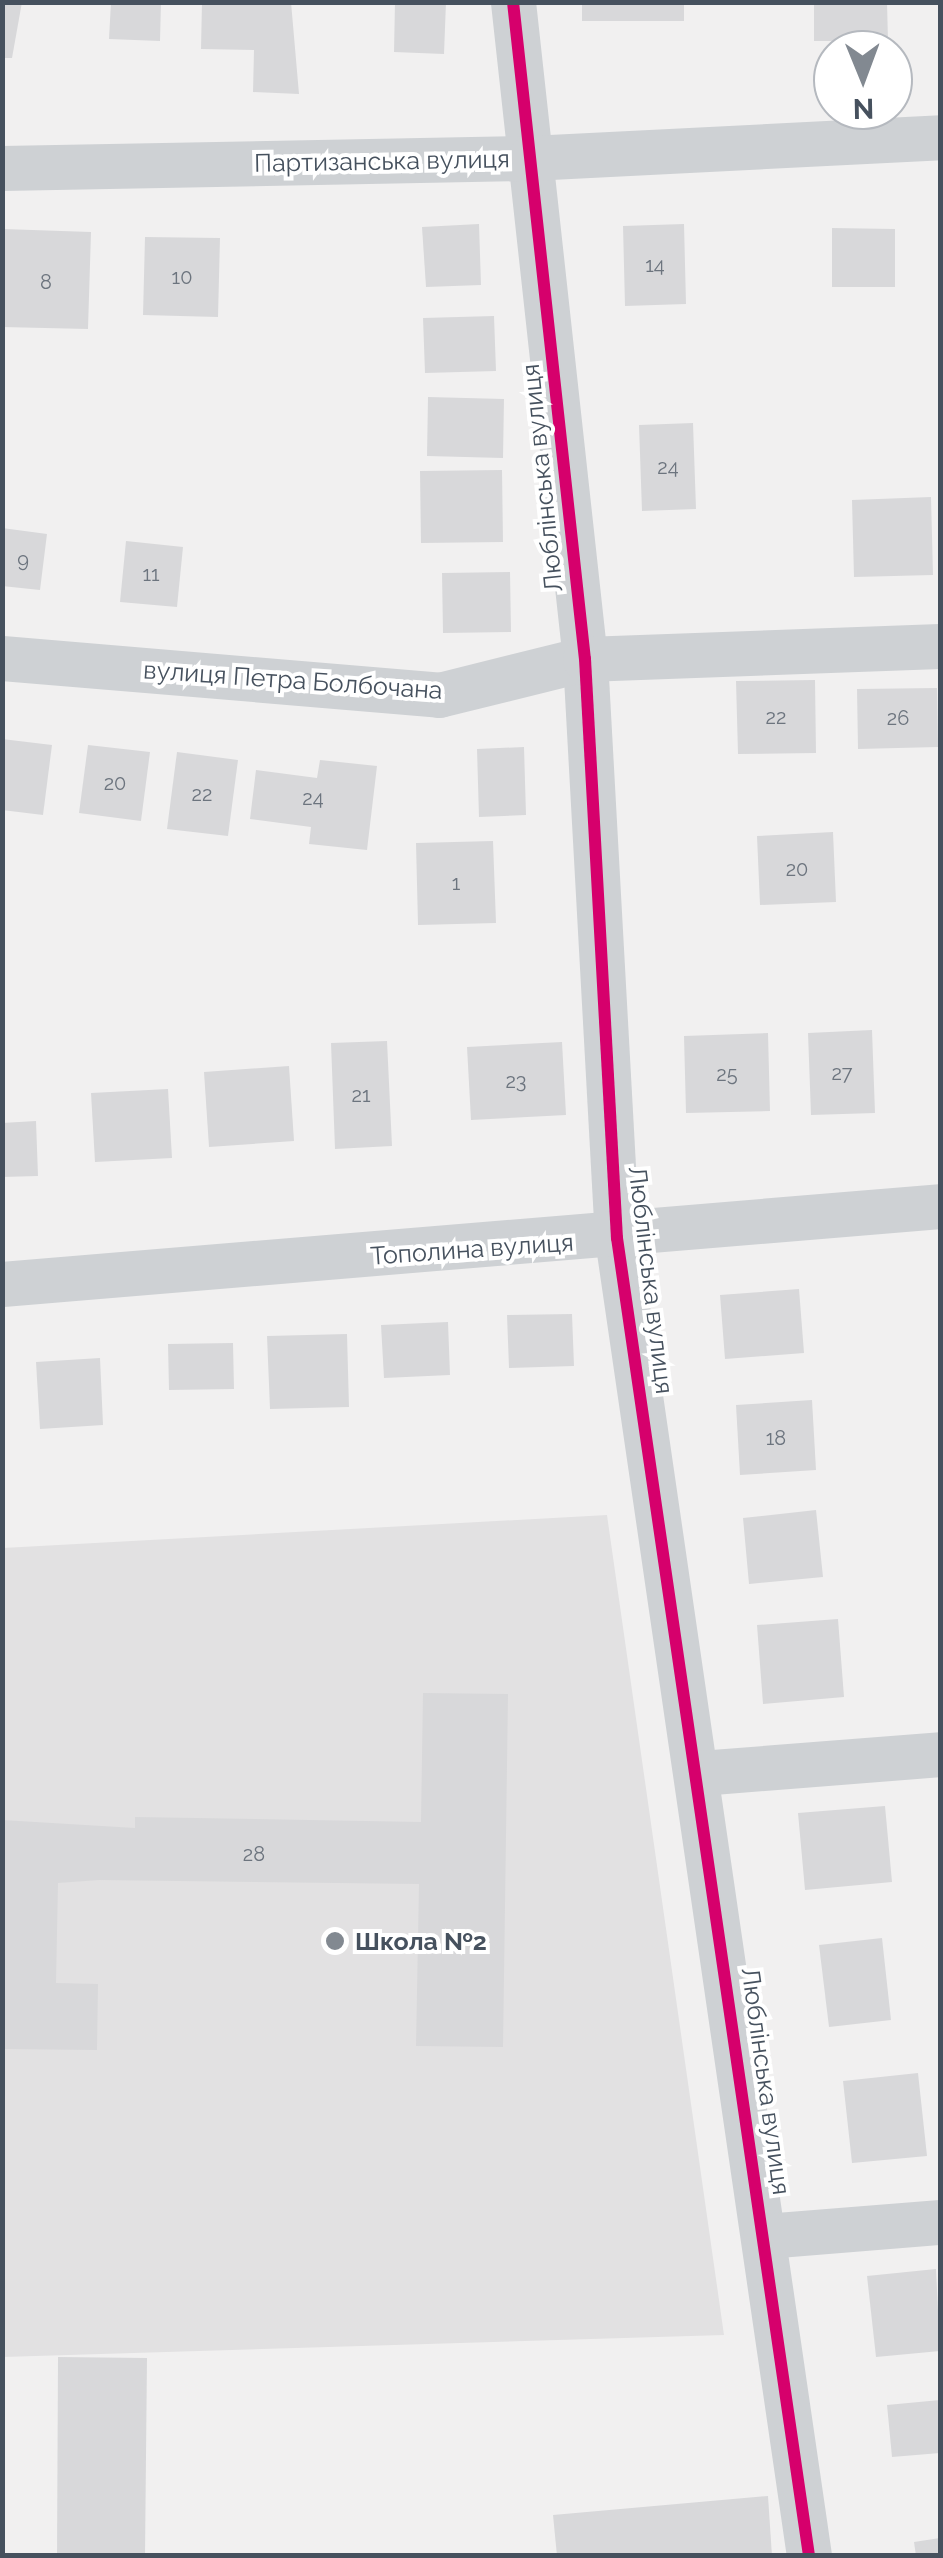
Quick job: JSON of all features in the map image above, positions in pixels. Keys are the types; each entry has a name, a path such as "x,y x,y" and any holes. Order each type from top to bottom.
{"street":[{"name":"Люблінська вулиця","path":"513,2 585,659 617,1238 700,1773 809,2556"},
{"name":"Партизанська вулиця","path":"2,168 530,158 940,138"},
{"name":"вулиця Петра Болбочана","path":"2,658 439,695 585,659 940,646"},
{"name":"Тополина вулиця","path":"2,1284 617,1238 940,1206"},
{"path":"700,1773 940,1754"},
{"path":"765,2236 940,2222"}],"shaded area":[{"name":"Школа №2","path":"607,1515 724,2335 3,2357 3,1548"}],"building":[{"path":"2,2 22,2 12,58 2,58"},
{"path":"111,2 161,2 160,41 109,39"},
{"path":"202,2 291,2 299,94 253,92 254,50 201,49"},
{"path":"395,2 446,2 444,54 394,52"},
{"path":"582,2 684,2 684,21 582,21"},
{"path":"814,2 887,2 888,30 814,30"},
{"path":"479,224 481,285 426,287 422,227"},
{"path":"684,224 686,304 625,306 623,226"},
{"path":"832,228 895,229 895,287 832,287"},
{"path":"3,229 91,232 88,329 2,327"},
{"path":"145,237 220,238 218,317 143,315"},
{"path":"494,316 496,371 425,373 423,318"},
{"path":"428,397 504,399 503,458 427,456"},
{"path":"693,423 696,509 642,511 639,425"},
{"path":"502,470 503,542 421,543 420,471"},
{"path":"931,497 933,575 854,577 852,500"},
{"path":"2,528 47,534 40,590 2,586"},
{"path":"126,541 183,547 177,607 120,602"},
{"path":"510,572 511,632 443,633 442,573"},
{"path":"815,680 816,753 738,754 736,681"},
{"path":"937,688 938,747 858,749 857,689"},
{"path":"2,739 52,745 43,815 2,810"},
{"path":"88,745 150,752 141,821 79,813"},
{"path":"524,747 526,815 479,817 477,749"},
{"path":"177,752 238,760 228,836 167,829"},
{"path":"320,760 377,766 367,850 309,844 311,827 250,819 256,770 317,778"},
{"path":"833,832 836,902 760,905 757,836"},
{"path":"493,841 496,923 418,925 416,843"},
{"path":"872,1030 875,1113 811,1115 808,1033"},
{"path":"768,1033 770,1111 686,1113 684,1036"},
{"path":"387,1041 392,1146 335,1149 331,1043"},
{"path":"562,1042 566,1115 471,1120 467,1047"},
{"path":"289,1066 294,1141 209,1147 204,1072"},
{"path":"168,1089 172,1158 95,1162 91,1093"},
{"path":"36,1121 38,1176 2,1177 2,1123"},
{"path":"799,1289 804,1353 725,1359 720,1295"},
{"path":"572,1314 574,1366 509,1368 507,1315"},
{"path":"448,1322 450,1375 384,1378 381,1325"},
{"path":"347,1334 349,1407 270,1409 267,1336"},
{"path":"233,1343 234,1389 169,1390 168,1344"},
{"path":"100,1358 103,1425 40,1429 36,1362"},
{"path":"812,1400 816,1470 740,1475 736,1405"},
{"path":"816,1510 823,1577 749,1584 743,1518"},
{"path":"838,1619 844,1697 763,1704 757,1625"},
{"path":"423,1693 508,1694 503,2047 416,2046 419,1884 99,1880 58,1883 56,1983 98,1984 97,2050 2,2049 2,1820 135,1828 135,1817 421,1822"},
{"path":"885,1806 892,1882 805,1890 798,1813"},
{"path":"882,1938 891,2020 829,2027 819,1945"},
{"path":"918,2073 927,2156 852,2163 843,2081"},
{"path":"936,2269 940,2351 876,2357 867,2276"},
{"path":"58,2357 147,2358 145,2556 57,2556"},
{"path":"940,2400 940,2453 892,2457 887,2405"},
{"path":"768,2496 772,2556 557,2556 553,2515"},
{"path":"940,2538 940,2556 916,2556 914,2542"}],"cycle path":[{"path":"513,2 585,659 617,1238 809,2556"}],"place":[{"name":"Школа №2","path":"335,1941"}]}
